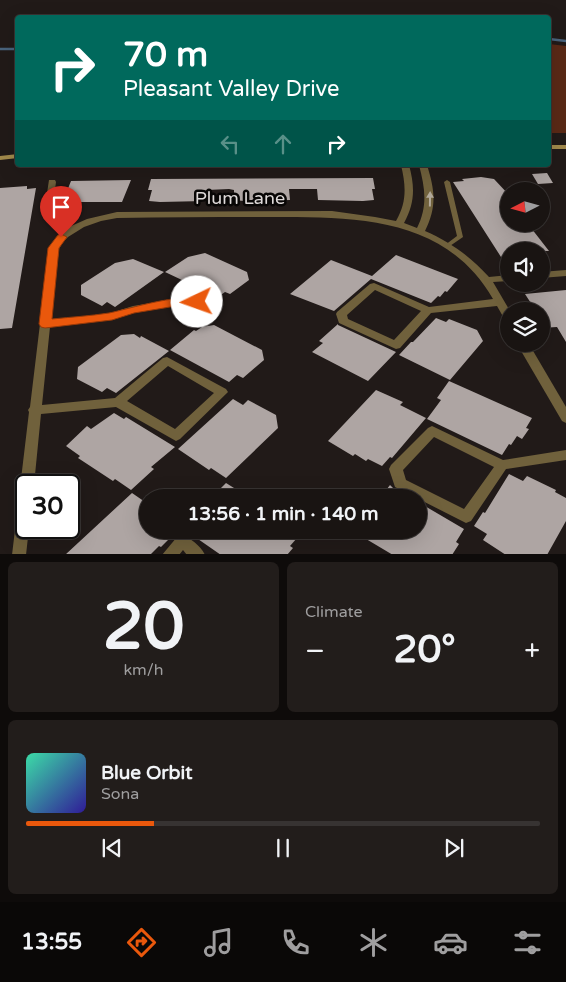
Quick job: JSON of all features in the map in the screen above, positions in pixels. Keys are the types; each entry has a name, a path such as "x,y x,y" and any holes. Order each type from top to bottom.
{"main road":[{"path":"551,147 566,147"},
{"path":"0,158 15,156"}],"street":[{"path":"400,223 408,210 412,195 405,167"},
{"path":"420,231 428,216 431,194 424,167"},
{"path":"19,554 54,248 58,241 69,231 54,222 49,216 48,209 52,182"},
{"name":"Plum Lane","path":"69,231 97,219 116,215 332,214 366,216 400,223 420,231 447,246 486,280 500,302"},
{"path":"550,274 566,273"},
{"path":"486,280 500,279"},
{"path":"428,310 396,345 343,321 341,314 374,286 428,310 500,302"},
{"path":"45,324 112,316 132,309 170,303 210,301"},
{"path":"529,352 566,418"},
{"path":"34,410 118,402 167,361 222,392 176,436 118,402"},
{"path":"502,465 466,517 400,483 396,469 432,431 502,465 566,455"},
{"path":"169,554 182,541 198,554"}],"lane":[{"path":"447,182 460,237 447,246"}],"shaded area":[{"path":"551,44 566,46 566,133 551,133"}],"building":[{"path":"547,173 553,183 537,182 532,174"},
{"path":"481,177 494,179 500,185 500,232 534,232 542,242 500,242 500,255 453,182 464,181 462,179"},
{"path":"373,178 374,200 363,201 318,200 317,189 289,189 290,200 244,201 234,200 234,190 229,189 207,190 205,201 160,202 149,201 152,190 148,190 151,179"},
{"path":"131,180 122,202 66,202 70,191 67,191 71,181"},
{"path":"27,186 27,189 36,188 12,328 0,329 0,188"},
{"path":"205,253 247,272 249,280 230,294 225,292 218,297 165,272 188,257"},
{"path":"396,255 458,279 447,292 445,291 431,303 371,279 334,311 290,294 331,260 372,276"},
{"path":"133,259 164,272 115,307 107,302 102,306 81,295 81,285 115,263"},
{"path":"566,290 566,342 557,327 550,327 550,302 530,302 525,294"},
{"path":"436,318 446,322 449,319 477,330 483,341 450,380 399,355"},
{"path":"338,324 396,352 368,381 312,352 323,343 319,341"},
{"path":"214,325 262,350 264,360 243,378 237,375 229,382 170,350 194,330"},
{"path":"134,334 169,351 116,393 107,388 102,392 77,379 78,367 121,335"},
{"path":"449,381 532,418 526,428 529,429 522,439 517,436 502,455 427,419 441,400 437,398"},
{"path":"376,390 403,402 400,405 426,418 392,458 390,457 382,466 368,459 366,461 355,454 353,456 328,441"},
{"path":"233,399 243,405 248,400 276,415 278,428 226,478 211,468 209,470 178,449"},
{"path":"114,413 124,419 126,417 175,447 151,467 154,469 131,490 115,479 113,481 78,458 80,456 66,446 87,426 91,429"},
{"path":"509,474 523,481 527,476 556,490 555,492 566,498 566,521 548,554 504,554 483,540 487,534 474,526 483,512 485,513"},
{"path":"226,483 236,489 220,489"},
{"path":"132,493 139,498 139,539 169,539 151,554 66,554"},
{"path":"427,507 464,529 456,542 459,544 453,554 391,554 366,539 427,539"},
{"path":"198,539 296,539 290,546 293,548 288,554 220,554"}],"waterway":[{"path":"551,39 566,41"},
{"path":"0,49 15,49"}],"route":[{"path":"61,237 54,248 45,324 112,316 132,309 170,303 197,302"}]}
